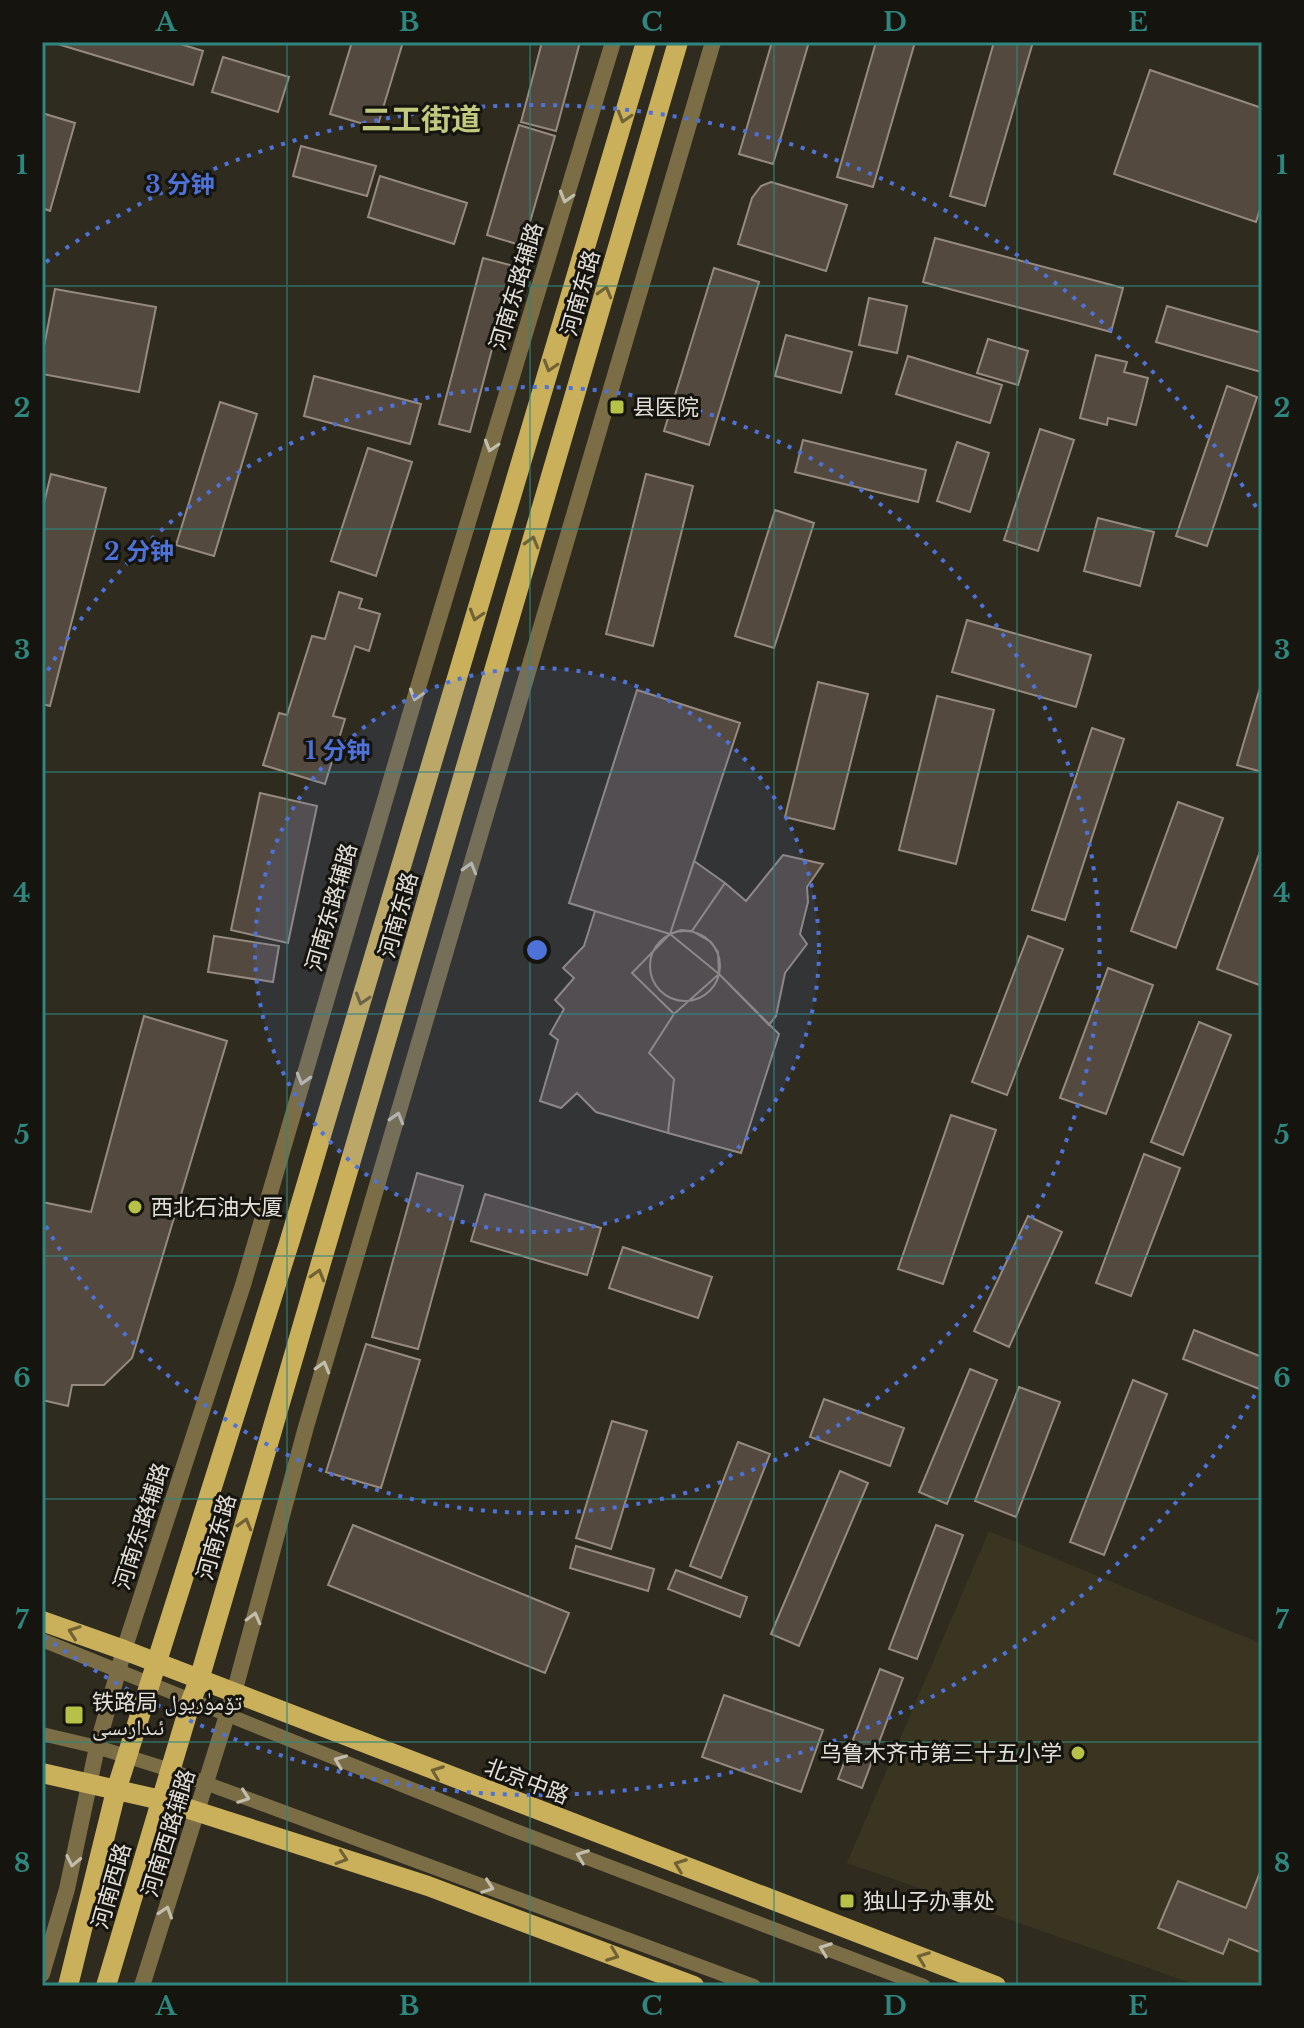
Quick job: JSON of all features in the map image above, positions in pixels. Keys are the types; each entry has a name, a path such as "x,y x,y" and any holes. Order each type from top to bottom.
{"main road":[{"name":"河南东路","path":"116,1791 295,1225 646,42"},
{"name":"河南东路","path":"161,1800 199,1680 678,42"},
{"name":"北京中路","path":"42,1621 996,1986"},
{"path":"42,1773 161,1800 428,1886 694,1986"},
{"name":"河南西路","path":"68,1986 116,1791"},
{"name":"河南西路","path":"106,1986 161,1800"}],"street":[{"name":"河南东路辅路","path":"90,1785 97,1747 124,1650 243,1285 613,42"},
{"path":"234,1693 310,1412 713,42"},
{"name":"河南西路辅路","path":"142,1986 234,1693"},
{"path":"42,1974 67,1889 90,1785"}],"lane":[{"path":"42,1640 526,1835 924,1986"},
{"path":"42,1734 97,1747 207,1783 754,1986"}],"shaded area":[{"name":"乌鲁木齐市第三十五小学","path":"989,1531 1262,1644 1262,1986 1200,1986 847,1863"}],"building":[{"path":"51,42 174,42 203,51 193,85"},
{"path":"352,42 403,42 377,128 330,114"},
{"path":"542,42 580,42 556,131 521,122"},
{"path":"772,42 809,42 773,164 739,154"},
{"path":"876,42 915,42 873,187 837,177"},
{"path":"994,42 1033,42 985,206 950,196"},
{"path":"223,57 289,77 278,112 212,92"},
{"path":"1150,70 1262,108 1262,203 1256,222 1114,174"},
{"path":"42,113 75,123 50,211 42,208"},
{"path":"519,125 555,136 523,246 487,235"},
{"path":"301,146 376,166 367,196 293,176"},
{"path":"380,176 467,203 454,244 368,217"},
{"path":"771,182 847,205 826,271 738,244 752,198 761,186"},
{"path":"935,238 1123,288 1111,332 923,282"},
{"path":"483,258 514,266 470,432 439,424"},
{"path":"714,268 759,282 709,445 664,431"},
{"path":"55,289 156,307 139,392 42,374 42,357"},
{"path":"869,298 907,306 897,353 859,345"},
{"path":"1167,306 1262,333 1261,372 1156,342"},
{"path":"786,335 852,352 841,393 775,376"},
{"path":"988,339 1028,351 1018,385 977,373"},
{"path":"1096,355 1127,362 1124,372 1148,378 1136,425 1108,418 1107,425 1080,418"},
{"path":"908,356 1002,385 990,423 896,394"},
{"path":"314,376 421,404 410,444 304,416"},
{"path":"1227,386 1257,397 1207,546 1176,536"},
{"path":"220,402 257,414 214,556 176,545"},
{"path":"1040,429 1074,440 1038,551 1004,540"},
{"path":"803,440 926,470 918,502 795,472"},
{"path":"957,442 989,453 970,512 937,501"},
{"path":"368,448 412,462 376,576 331,561"},
{"path":"51,474 106,488 50,706 42,704 42,511"},
{"path":"646,474 693,486 653,646 606,634"},
{"path":"775,510 814,523 774,648 735,636"},
{"path":"1098,518 1154,532 1140,586 1084,571"},
{"path":"339,592 362,599 359,608 380,614 369,651 355,646 333,716 345,719 325,784 263,765 279,713 287,715 312,636 325,639"},
{"path":"967,620 1091,655 1076,707 952,672"},
{"path":"1262,681 1262,772 1237,765"},
{"path":"818,682 868,694 834,829 785,817"},
{"path":"637,690 740,723 670,934 569,903"},
{"path":"937,696 994,710 956,864 899,850"},
{"path":"1092,728 1124,739 1065,920 1032,910"},
{"path":"260,793 317,806 288,943 231,930"},
{"path":"1178,802 1223,818 1176,948 1131,931"},
{"path":"1262,846 1262,986 1217,969"},
{"path":"783,855 823,864 807,887 808,902 800,934 807,944 785,973 776,1016 769,1025 719,974 718,952 711,942 692,931 725,883 746,901"},
{"path":"694,861 725,883 692,931 681,930 670,934"},
{"path":"595,911 670,934 632,973 674,1014 649,1053 674,1079 668,1133 596,1112 577,1093 561,1108 540,1101 558,1040 550,1034 564,1009 555,1000 574,978 563,968 584,946"},
{"path":"685,931 710,941 720,966 710,991 685,1001 660,991 650,966 660,941"},
{"path":"670,934 719,974 674,1014 632,973"},
{"path":"214,936 279,946 273,982 208,972"},
{"path":"1028,936 1063,949 1007,1095 972,1082"},
{"path":"1108,968 1153,985 1106,1114 1060,1098"},
{"path":"719,974 779,1034 741,1153 668,1133 674,1079 649,1053 674,1014"},
{"name":"西北石油大厦","path":"144,1016 227,1041 132,1358 104,1385 72,1385 68,1406 42,1400 42,1202 91,1212"},
{"path":"1199,1022 1231,1035 1183,1155 1151,1142"},
{"path":"951,1115 996,1130 943,1284 898,1269"},
{"path":"1144,1154 1180,1168 1131,1296 1096,1283"},
{"path":"417,1173 463,1186 418,1349 372,1337"},
{"path":"485,1194 601,1228 587,1275 471,1241"},
{"path":"1028,1216 1062,1232 1009,1347 974,1331"},
{"path":"623,1247 712,1277 698,1318 609,1288"},
{"path":"1194,1330 1262,1357 1262,1390 1183,1359"},
{"path":"366,1344 420,1360 381,1488 326,1472"},
{"path":"970,1369 997,1380 947,1504 919,1492"},
{"path":"1133,1380 1167,1394 1104,1555 1070,1542"},
{"path":"1019,1387 1060,1402 1016,1517 975,1501"},
{"path":"824,1399 904,1428 890,1466 810,1437"},
{"path":"612,1421 647,1431 611,1549 576,1538"},
{"path":"738,1442 770,1454 721,1578 690,1566"},
{"path":"840,1471 868,1483 799,1646 771,1634"},
{"path":"353,1525 569,1613 545,1673 328,1585"},
{"path":"936,1525 963,1535 917,1659 889,1649"},
{"path":"576,1546 654,1569 648,1591 570,1568"},
{"path":"676,1570 747,1597 740,1617 668,1589"},
{"path":"880,1669 903,1678 862,1788 838,1779"},
{"path":"724,1695 823,1730 801,1792 702,1757"},
{"path":"1262,1867 1262,1953 1229,1939 1223,1954 1158,1928 1178,1881 1246,1908"}],"place":[{"name":"县医院","path":"617,407"},
{"name":"西北石油大厦","path":"135,1207"},
{"name":"铁路局 تۆمۈريول ئىدارىسى","path":"74,1715"},
{"name":"乌鲁木齐市第三十五小学","path":"1078,1753"},
{"name":"独山子办事处","path":"847,1901"}],"district":[{"name":"二工街道","path":"421,120"}]}
